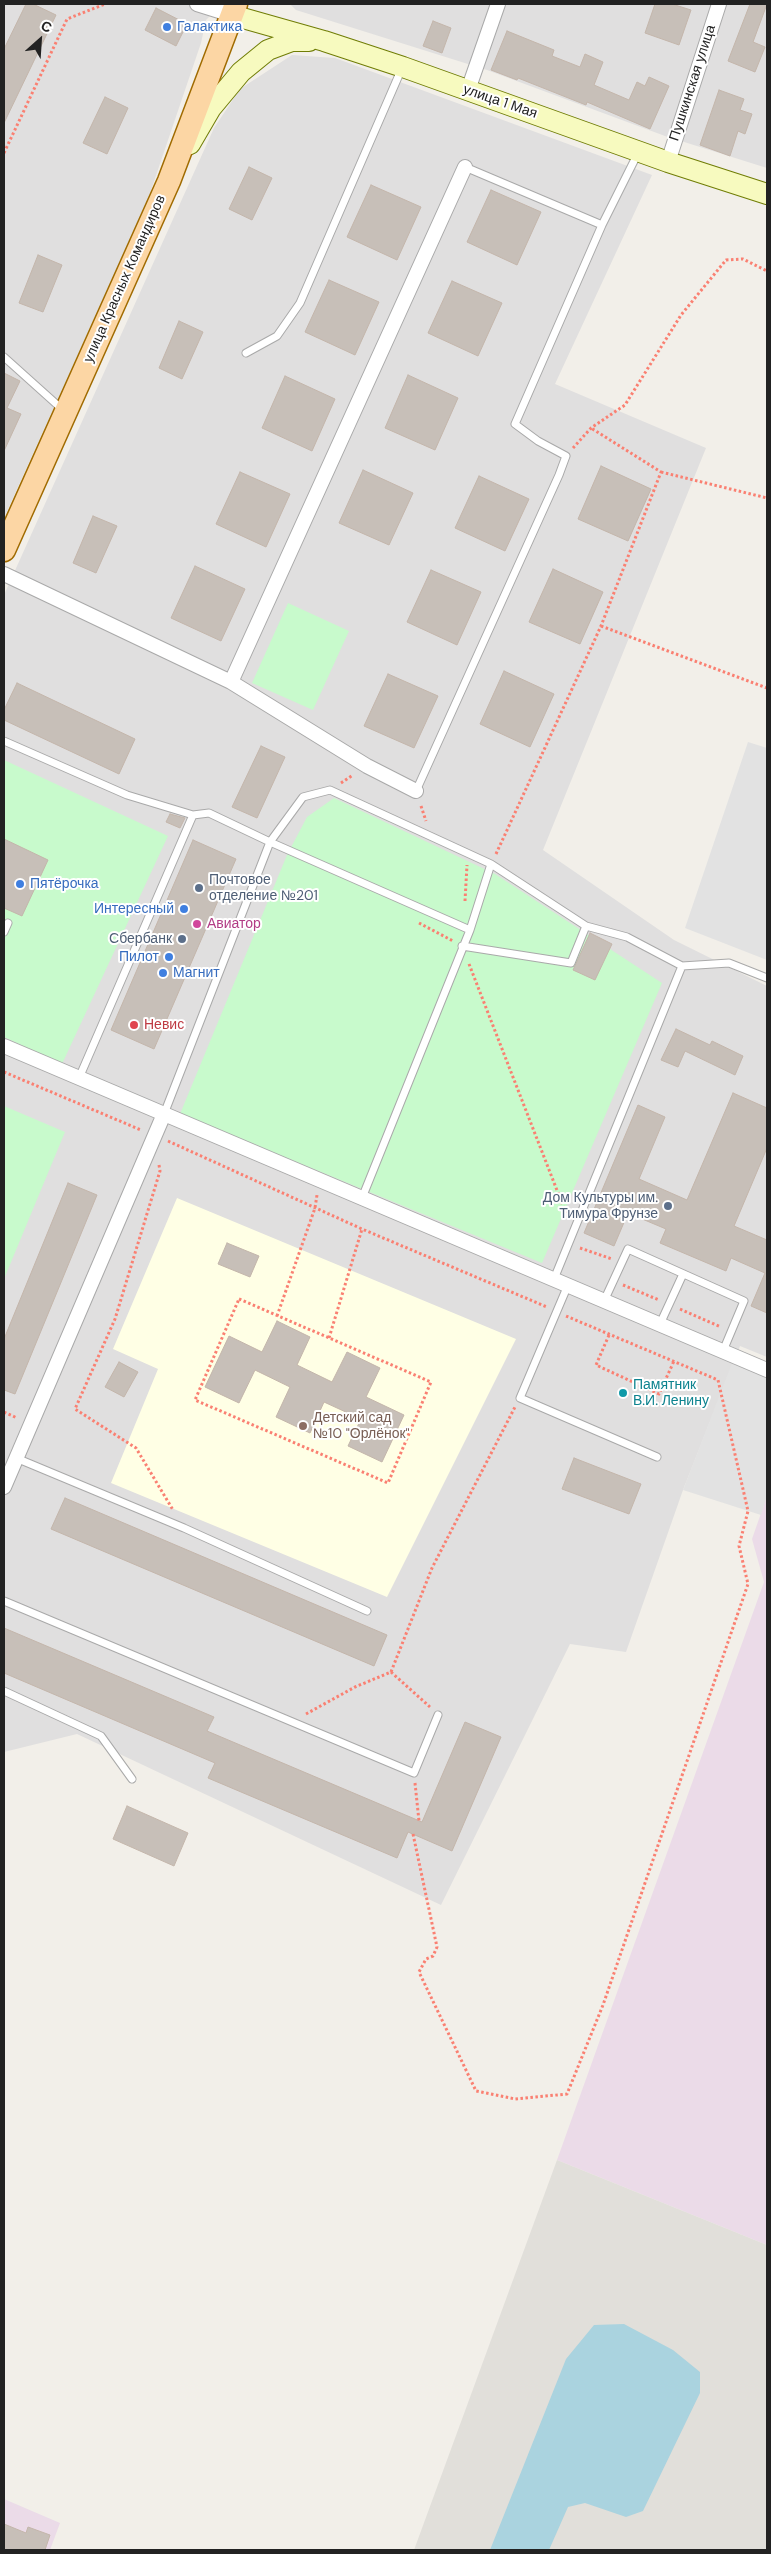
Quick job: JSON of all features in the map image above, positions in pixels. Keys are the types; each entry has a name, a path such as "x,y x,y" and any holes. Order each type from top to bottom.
{"main road":[{"name":"улица 1 Мая","path":"234,10 640,150 668,162 767,194"},
{"name":"улица Красных Командиров","path":"4,550 169,181 234,10"},
{"path":"169,181 211,108 241,72 268,50 292,41 324,41"}],"street":[{"path":"197,4 234,10"},
{"path":"468,90 498,4"},
{"name":"Пушкинская улица","path":"668,162 719,4"},
{"path":"231,682 465,166"},
{"path":"4,574 231,682 367,766 416,791"},
{"path":"4,1046 767,1370"},
{"path":"4,1487 164,1114"}],"lane":[{"path":"246,353 277,336 300,303 403,67"},
{"path":"416,791 566,456 538,441 515,424 602,225 640,150"},
{"path":"465,166 602,225"},
{"path":"4,357 66,412"},
{"path":"4,741 127,795 193,815 209,813 270,842 470,930"},
{"path":"164,1114 270,842 303,797 330,790 491,864 586,926 627,937 682,966 729,963 767,978"},
{"path":"79,1078 193,815"},
{"path":"362,1198 470,930 491,864"},
{"path":"4,932 8,923"},
{"path":"462,946 571,963 586,926"},
{"path":"554,1280 682,966"},
{"path":"604,1300 628,1249 744,1301 724,1351"},
{"path":"660,1324 683,1274"},
{"path":"568,1285 520,1398 657,1457"},
{"path":"16,1458 184,1528 367,1611"},
{"path":"4,1601 294,1721 414,1773 438,1715"},
{"path":"4,1691 100,1736 132,1780"}],"path":[{"path":"4,153 67,19 105,4"},
{"path":"566,456 591,428 625,405 681,315 726,260 743,259 767,271"},
{"path":"591,428 661,472 767,498"},
{"path":"491,864 601,626 661,472"},
{"path":"601,626 767,688"},
{"path":"330,790 367,766"},
{"path":"416,791 431,836"},
{"path":"462,946 573,1232 581,1248 622,1262"},
{"path":"4,1072 156,1136 362,1229 718,1380 748,1511 739,1546 748,1584 603,2005 567,2094 515,2099 476,2091 420,1972 426,1959 433,1956 436,1948 413,1834"},
{"path":"156,1136 160,1171 115,1319 75,1409 136,1448 184,1528"},
{"path":"277,1316 315,1208 318,1179"},
{"path":"329,1338 362,1229"},
{"path":"239,1299 277,1316 432,1382 388,1483 195,1400 239,1299"},
{"path":"610,1334 596,1365 660,1394 674,1362"},
{"path":"294,1721 355,1686 391,1672 432,1568 520,1398"},
{"path":"391,1672 438,1715"},
{"path":"414,1773 419,1821"}],"shaded area":[{"path":"4,4 222,4 206,20 201,43 148,199 4,518"},
{"path":"290,4 767,4 767,168 665,136 487,70 296,10"},
{"path":"292,55 335,58 652,175 555,384 706,448 543,850 674,940 767,986 767,1357 740,1346 683,1490 626,1652 570,1644 441,1905 77,1734 4,1752 4,595 214,128 240,89"},
{"path":"748,742 767,748 767,960 685,928"},
{"name":"Детский сад №10 \"Орлёнок\"","path":"177,1198 516,1339 387,1597 111,1483 158,1369 113,1349"},
{"path":"732,1363 767,1378 767,1496 761,1515 683,1490"},
{"path":"767,1496 767,2245 557,2160 764,1582 752,1539"},
{"path":"557,2160 767,2245 767,2550 414,2550"},
{"path":"4,2499 60,2523 50,2550 4,2550"}],"green space":[{"path":"288,603 349,631 313,710 252,683"},
{"path":"4,760 168,836 62,1064 4,1037"},
{"path":"334,798 495,874 662,983 542,1263 180,1114 287,855 307,817"},
{"path":"4,1106 65,1132 4,1279"}],"water":[{"path":"624,2324 673,2350 700,2372 700,2393 643,2511 626,2517 585,2503 568,2507 549,2550 490,2550 566,2359 594,2325"}],"building":[{"path":"26,4 33,4 56,15 4,123 4,49"},
{"path":"655,4 672,4 691,10 679,45 645,33"},
{"path":"750,4 767,4 753,42 765,47 755,72 728,61"},
{"path":"156,8 187,24 176,46 145,30"},
{"path":"433,21 451,28 442,53 423,46"},
{"path":"507,31 554,50 552,56 580,67 585,54 603,62 594,85 629,100 637,82 645,86 649,77 669,86 650,129 587,102 586,105 518,78 517,80 491,70"},
{"path":"719,90 744,99 740,110 752,114 745,134 738,131 730,156 700,145"},
{"path":"105,97 128,108 107,154 83,143"},
{"path":"249,167 272,178 252,220 229,209"},
{"path":"371,185 421,207 397,260 347,237"},
{"path":"491,190 541,212 517,265 467,242"},
{"path":"38,255 62,265 43,312 19,303"},
{"path":"329,280 379,302 355,355 305,332"},
{"path":"452,281 502,303 478,356 428,333"},
{"path":"179,321 203,332 182,379 159,368"},
{"path":"4,373 20,381 7,408 21,414 4,451"},
{"path":"408,375 458,398 435,450 385,428"},
{"path":"285,376 335,399 312,451 262,428"},
{"path":"601,466 651,489 628,541 578,519"},
{"path":"363,470 413,493 389,545 339,523"},
{"path":"240,472 290,494 266,547 216,524"},
{"path":"479,476 529,499 505,551 455,528"},
{"path":"93,516 117,526 96,573 73,563"},
{"path":"195,566 245,589 221,641 171,618"},
{"path":"553,569 603,592 580,644 529,622"},
{"path":"431,570 481,592 457,645 407,622"},
{"path":"504,671 554,694 530,747 480,724"},
{"path":"388,674 438,696 414,748 364,726"},
{"path":"17,683 135,739 119,774 4,720 4,710"},
{"path":"261,746 285,757 257,818 232,807"},
{"path":"170,814 185,818 180,828 166,822"},
{"name":"Пятёрочка","path":"4,839 48,860 22,916 4,908"},
{"path":"193,840 236,859 154,1049 111,1030"},
{"path":"590,933 612,944 595,980 573,970"},
{"path":"676,1029 710,1045 712,1041 743,1056 735,1075 685,1051 678,1067 661,1060"},
{"name":"Дом Культуры им. Тимура Фрунзе","path":"733,1093 767,1108 767,1148 734,1226 767,1240 767,1313 751,1306 765,1273 731,1258 726,1271 660,1243 666,1229 628,1213 614,1246 584,1233 638,1105 665,1117 639,1179 687,1200"},
{"path":"68,1183 97,1195 15,1394 4,1390 4,1339"},
{"path":"227,1243 259,1256 250,1277 218,1264"},
{"path":"277,1321 310,1337 297,1365 332,1382 347,1352 380,1368 366,1397 404,1415 382,1462 348,1446 361,1419 324,1402 310,1433 276,1417 290,1387 255,1370 239,1403 205,1387 229,1336 262,1352"},
{"path":"119,1362 138,1372 124,1397 105,1387"},
{"path":"574,1458 641,1484 629,1514 562,1489"},
{"path":"65,1498 387,1635 374,1666 51,1529"},
{"path":"4,1628 214,1717 207,1731 422,1822 465,1722 501,1737 452,1851 408,1832 397,1858 208,1778 215,1763 4,1673"},
{"path":"127,1806 188,1833 174,1866 113,1839"},
{"path":"4,2524 26,2533 28,2527 50,2535 45,2550 4,2550"}],"place":[{"name":"Галактика","path":"167,27"},
{"name":"Пятёрочка","path":"20,884"},
{"name":"Почтовое отделение №201","path":"199,888"},
{"name":"Интересный","path":"184,909"},
{"name":"Авиатор","path":"197,924"},
{"name":"Сбербанк","path":"182,939"},
{"name":"Пилот","path":"169,957"},
{"name":"Магнит","path":"163,973"},
{"name":"Невис","path":"134,1025"},
{"name":"Дом Культуры им. Тимура Фрунзе","path":"668,1206"},
{"name":"Памятник В.И. Ленину","path":"623,1393"},
{"name":"Детский сад №10 \"Орлёнок\"","path":"303,1426"}]}
